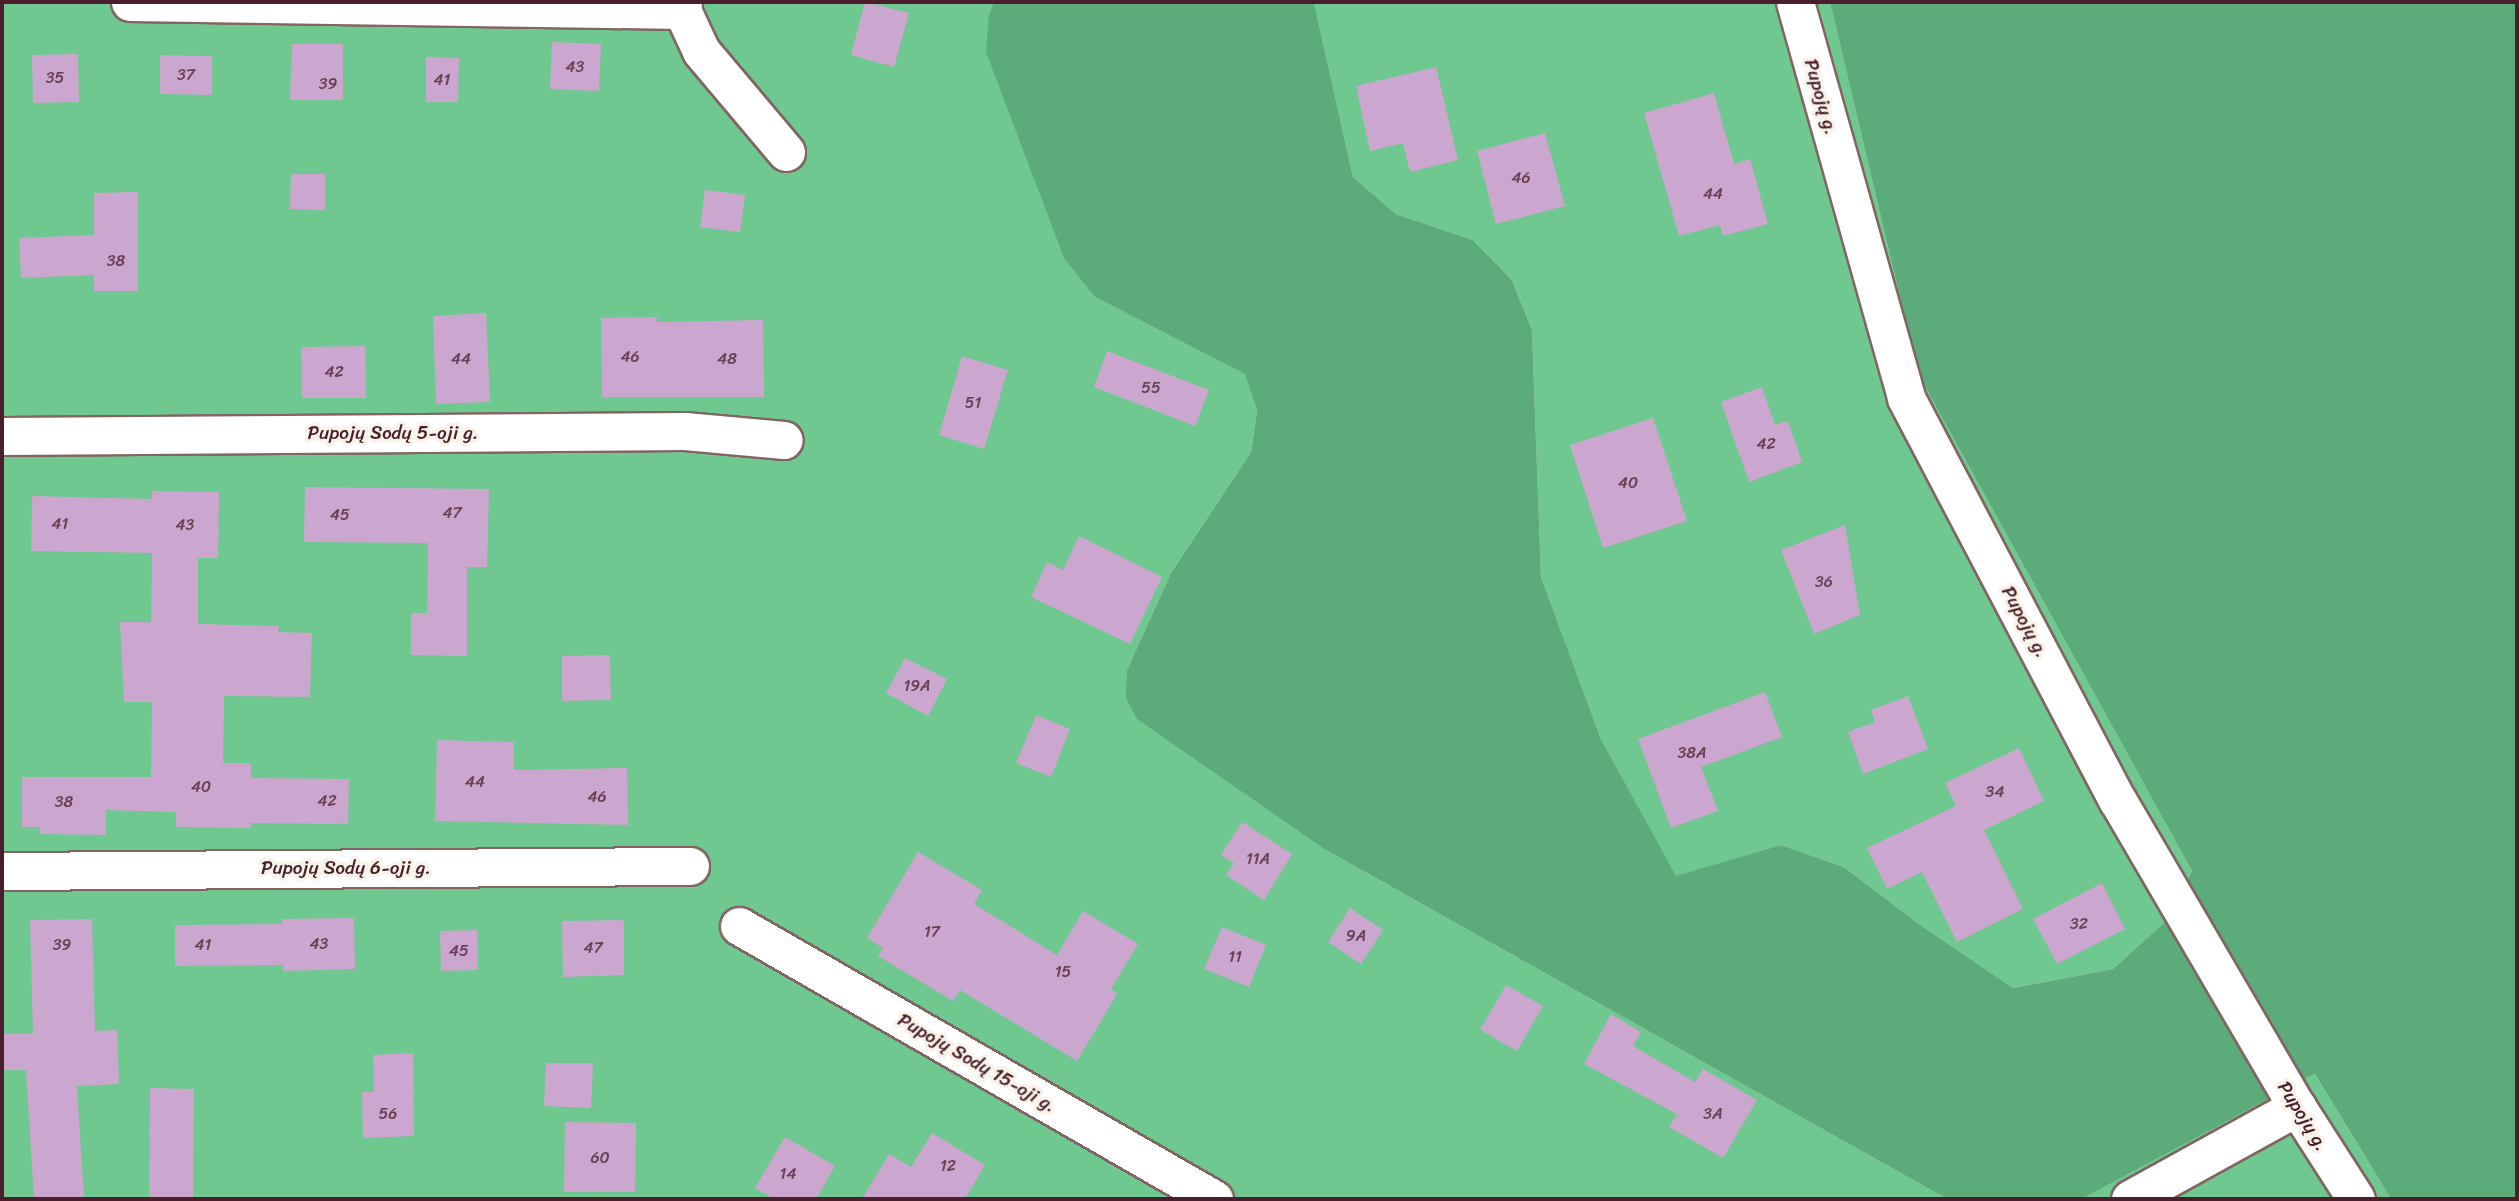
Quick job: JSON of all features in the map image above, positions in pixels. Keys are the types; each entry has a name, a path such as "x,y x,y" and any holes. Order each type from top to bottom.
{"street":[{"path":"130,2 682,6 701,51 786,152"},
{"name":"Pupojų g.","path":"1795,2 1906,398 2118,801 2297,1107 2356,1199"},
{"name":"Pupojų Sodų 5-oji g.","path":"2,436 685,431 783,440"},
{"name":"Pupojų Sodų 6-oji g.","path":"2,871 690,866"},
{"name":"Pupojų Sodų 15-oji g.","path":"739,926 1214,1199"},
{"path":"2130,1199 2297,1107"}],"green space":[{"path":"2,2 994,2 989,14 1095,297 1246,374 1257,410 1251,452 1171,573 1127,670 1326,850 1947,1199 2,1199"},
{"path":"994,2 1314,2 1353,177 1396,214 1473,240 1512,280 1532,330 1541,577 1601,739 1676,876 1781,845 1844,867 1916,922 2013,988 2113,969 2169,918 2192,871 1918,374 1830,2 2517,2 2517,1199 2391,1199 2315,1074 2082,1199 1947,1199 1326,850 1137,719 1126,698 1127,670 1171,573 1251,452 1257,410 1245,374 1095,297 1064,258 986,52 989,14"},
{"path":"1314,2 1830,2 1918,374 2192,871 2169,918 2113,969 2013,988 1916,922 1844,867 1781,845 1676,877 1601,739 1541,577 1532,330 1512,280 1473,240 1396,214 1353,177"},
{"path":"2315,1074 2391,1199 2082,1199"}],"building":[{"path":"865,2 909,13 894,67 851,55"},
{"path":"552,42 601,44 599,91 550,89"},
{"path":"292,44 343,44 343,100 290,100"},
{"path":"78,54 79,102 33,103 32,55"},
{"path":"160,55 212,56 212,95 160,94"},
{"path":"426,57 459,58 458,102 426,102"},
{"path":"1436,67 1458,160 1410,172 1403,143 1370,151 1356,86"},
{"path":"1714,93 1734,164 1750,159 1768,224 1723,236 1720,225 1679,236 1644,113"},
{"path":"1545,133 1565,206 1496,224 1477,151"},
{"path":"291,174 325,174 325,210 290,209"},
{"path":"705,190 745,195 740,232 700,227"},
{"path":"138,192 138,291 94,291 94,275 21,278 19,238 94,235 94,193"},
{"path":"486,313 490,402 436,404 433,316"},
{"path":"657,317 657,322 763,320 764,397 602,397 601,318"},
{"path":"365,346 366,398 302,398 301,347"},
{"path":"1107,351 1209,390 1195,426 1094,387"},
{"path":"962,356 1008,370 984,449 939,435"},
{"path":"1762,387 1775,425 1788,421 1802,462 1749,482 1721,402"},
{"path":"1653,418 1687,521 1603,548 1570,445"},
{"path":"305,487 489,489 487,567 467,567 467,656 411,655 411,613 427,613 428,543 304,542"},
{"path":"152,491 219,492 218,558 198,558 198,624 279,626 278,632 312,633 310,697 224,696 223,763 251,763 251,778 349,779 348,824 251,823 251,828 176,827 176,812 106,810 106,835 40,834 40,827 22,827 22,777 151,777 152,702 124,702 120,622 151,622 152,553 31,551 32,496 152,499"},
{"path":"1845,525 1860,615 1814,634 1781,550"},
{"path":"1079,536 1162,577 1130,644 1031,597 1047,562 1063,570"},
{"path":"610,655 611,700 562,701 562,656"},
{"path":"905,658 947,679 928,716 886,693"},
{"path":"1765,692 1782,737 1701,767 1718,811 1671,828 1638,739"},
{"path":"1908,696 1928,749 1863,774 1848,732 1875,722 1871,710"},
{"path":"1036,715 1070,729 1051,777 1016,763"},
{"path":"437,740 514,742 514,770 627,768 628,825 435,821"},
{"path":"2019,748 2044,801 1984,830 2023,909 1957,942 1922,872 1887,889 1867,848 1956,806 1945,783"},
{"path":"1242,822 1292,854 1264,900 1226,875 1234,863 1221,855"},
{"path":"918,852 982,890 974,904 1057,955 1083,911 1138,944 1111,989 1117,994 1077,1061 960,990 953,1001 878,956 883,948 867,938"},
{"path":"2102,883 2125,929 2057,964 2033,919"},
{"path":"1350,908 1383,930 1361,964 1328,942"},
{"path":"354,918 355,969 283,971 283,965 175,966 175,925 282,924 282,919"},
{"path":"92,919 95,1031 117,1030 119,1084 77,1086 84,1199 34,1199 26,1070 2,1070 2,1034 33,1034 30,920"},
{"path":"624,920 624,975 563,977 562,921"},
{"path":"1222,927 1266,945 1249,987 1204,969"},
{"path":"477,930 478,970 441,971 440,931"},
{"path":"1506,985 1543,1006 1517,1051 1480,1030"},
{"path":"1611,1014 1641,1032 1633,1046 1695,1082 1703,1069 1757,1100 1723,1158 1669,1127 1677,1114 1584,1064"},
{"path":"413,1053 414,1136 363,1138 362,1092 374,1092 373,1055"},
{"path":"546,1063 593,1063 591,1108 544,1106"},
{"path":"150,1088 194,1089 193,1199 149,1199"},
{"path":"565,1122 636,1123 635,1192 564,1192"},
{"path":"932,1133 985,1165 965,1199 862,1199 889,1154 911,1167"},
{"path":"785,1137 835,1166 816,1199 774,1199 755,1188"}]}
